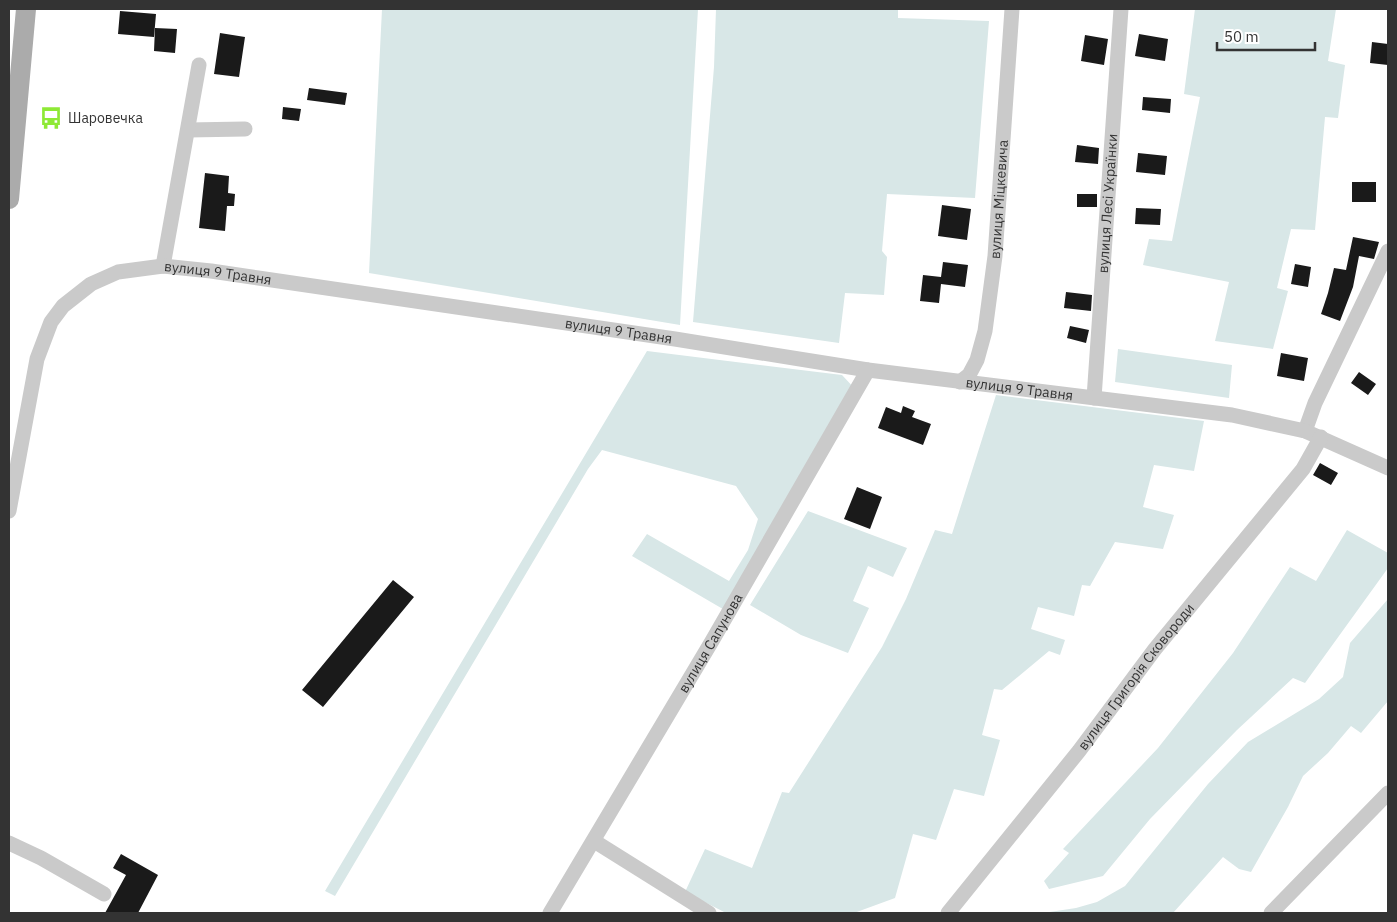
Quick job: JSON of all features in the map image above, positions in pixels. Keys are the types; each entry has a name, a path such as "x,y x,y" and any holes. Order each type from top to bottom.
{"main road":[{"path":"9,200 26,9"}],"street":[{"name":"вулиця Міцкевича","path":"960,382 969,375 977,360 985,331 995,256 1012,9"},
{"name":"вулиця Лесі Українки","path":"1094,398 1121,9"},
{"path":"163,266 200,65"},
{"path":"188,130 245,129"},
{"path":"1305,430 1315,403 1388,251"},
{"name":"вулиця 9 Травня","path":"9,513 37,360 50,322 63,306 92,284 118,272 163,266 211,271 675,339 868,370 1232,415 1305,430 1388,468"},
{"name":"вулиця Сапунова","path":"550,913 594,841 868,370"},
{"name":"вулиця Григорія Сковороди","path":"948,913 1079,751 1155,649 1303,469 1322,437"},
{"path":"1271,913 1388,793"},
{"path":"594,841 709,913"},
{"path":"9,843 41,858 104,894"}],"shaded area":[{"path":"382,9 698,9 680,325 369,273"},
{"path":"716,9 898,9 898,18 989,21 975,198 887,194 882,251 887,257 884,295 845,293 839,343 693,322 714,67"},
{"path":"1195,9 1336,9 1328,61 1345,65 1338,118 1325,117 1315,230 1291,229 1277,288 1288,291 1273,349 1215,341 1229,282 1143,265 1149,239 1172,241 1200,97 1184,94"},
{"path":"1118,349 1232,365 1229,398 1115,382"},
{"path":"647,351 842,375 856,390 728,612 632,556 647,534 729,581 748,550 758,519 736,486 602,450 588,469 335,896 325,891"},
{"path":"996,395 1204,421 1194,471 1154,465 1143,507 1174,515 1163,549 1115,542 1090,586 1082,585 1074,616 1038,607 1031,629 1065,640 1060,655 1049,651 1002,690 994,689 982,735 1000,740 984,796 954,789 936,840 913,834 895,898 854,913 726,913 685,892 705,849 752,868 782,792 789,793 882,647 906,599 935,530 952,534"},
{"path":"808,511 907,548 893,577 868,566 853,601 869,608 848,653 801,635 750,605"},
{"path":"1347,530 1388,553 1388,568 1305,683 1293,678 1237,730 1150,819 1103,876 1049,889 1044,881 1069,853 1063,849 1158,748 1233,653 1290,567 1316,581"},
{"path":"1388,599 1388,701 1361,733 1351,726 1328,753 1303,776 1288,807 1251,872 1239,869 1223,857 1173,913 1043,913 1076,908 1097,902 1125,886 1208,784 1248,742 1319,699 1343,677 1350,643"}],"building":[{"path":"120,11 156,14 154,37 118,34"},
{"path":"155,28 177,29 175,53 154,51"},
{"path":"220,33 245,37 239,77 214,74"},
{"path":"1139,34 1168,39 1165,61 1135,56"},
{"path":"1085,35 1108,39 1104,65 1081,61"},
{"path":"1372,42 1388,44 1388,65 1370,63"},
{"path":"309,88 347,93 345,105 307,100"},
{"path":"1143,97 1171,99 1170,113 1142,110"},
{"path":"283,107 301,109 299,121 282,119"},
{"path":"1077,145 1099,148 1098,164 1075,162"},
{"path":"1138,153 1167,156 1165,175 1136,172"},
{"path":"205,173 229,176 228,193 235,194 234,206 227,206 225,231 199,228"},
{"path":"1352,182 1376,182 1376,202 1352,202"},
{"path":"1077,194 1097,194 1097,207 1077,207"},
{"path":"942,205 971,209 967,240 938,236"},
{"path":"1136,208 1161,209 1160,225 1135,224"},
{"path":"1353,237 1379,242 1374,259 1359,256 1353,287 1340,321 1321,314 1334,268 1346,270"},
{"path":"943,262 968,265 965,287 941,284 939,303 920,301 923,275 941,277"},
{"path":"1295,264 1311,267 1308,287 1291,284"},
{"path":"1066,292 1092,295 1091,311 1064,308"},
{"path":"1070,326 1089,330 1086,343 1067,338"},
{"path":"1281,353 1308,358 1304,381 1277,376"},
{"path":"1359,372 1376,384 1368,395 1351,383"},
{"path":"903,406 915,411 912,417 931,424 923,445 878,428 886,407 901,413"},
{"path":"1320,463 1338,473 1331,485 1313,475"},
{"path":"857,487 882,497 870,529 844,519"},
{"path":"393,580 414,597 323,707 302,690"},
{"path":"121,854 158,875 138,913 105,913 126,875 113,868"}],"place":[{"name":"Шаровечка","path":"51,118"}]}
